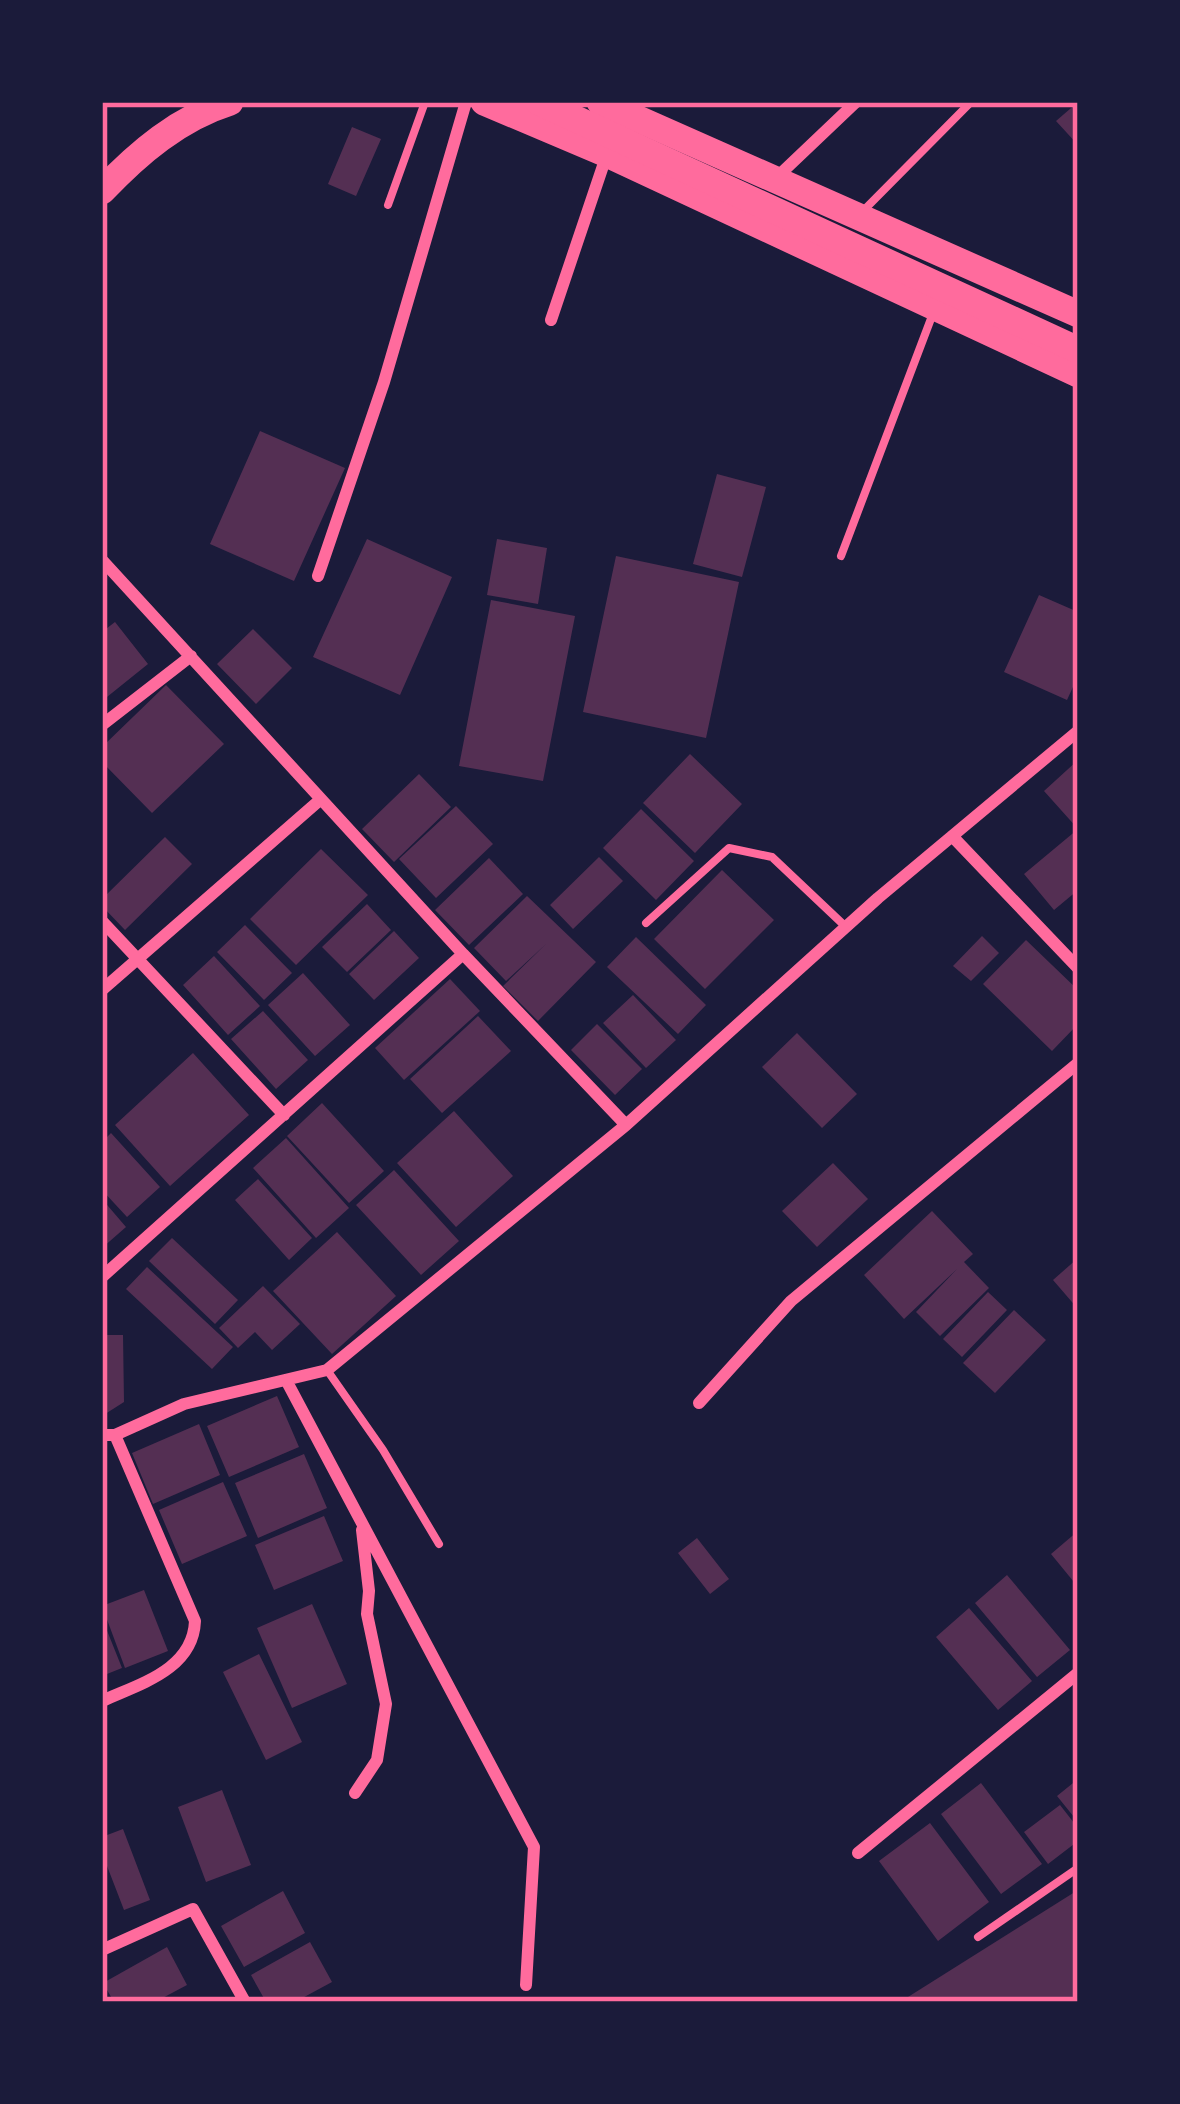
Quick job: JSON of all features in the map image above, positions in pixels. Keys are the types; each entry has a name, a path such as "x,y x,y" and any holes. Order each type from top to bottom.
{"main road":[{"path":"102,191 136,155 177,127 230,102"},
{"path":"484,102 608,154 935,307 1077,358"},
{"path":"539,102 1077,358"},
{"path":"601,102 1078,314"}],"street":[{"path":"318,576 384,382 466,102"},
{"path":"774,180 856,102"},
{"path":"551,320 608,154"},
{"path":"102,560 463,955 626,1125"},
{"path":"102,725 191,656"},
{"path":"102,1701 179,1660 194,1634 195,1621 109,1435 184,1404 327,1370 626,1125 846,926 1078,731"},
{"path":"102,990 321,799"},
{"path":"952,836 1078,968"},
{"path":"102,921 284,1115"},
{"path":"102,1277 463,955"},
{"path":"699,1403 791,1301 1078,1063"},
{"path":"286,1380 534,1847 526,1985"},
{"path":"356,1793 377,1760 386,1704 367,1615 361,1523"},
{"path":"858,1852 1078,1673"},
{"path":"102,1950 193,1909 245,2002"}],"lane":[{"path":"388,205 425,102"},
{"path":"857,217 971,102"},
{"path":"841,556 935,307"},
{"path":"646,923 729,848 772,857 846,926"},
{"path":"327,1370 383,1450 439,1544"},
{"path":"978,1937 1078,1868"}],"building":[{"path":"1078,102 1078,145 1056,121"},
{"path":"352,127 381,139 356,196 328,184"},
{"path":"260,431 345,468 294,581 210,544"},
{"path":"717,474 766,487 742,577 693,564"},
{"path":"367,539 452,577 400,695 313,657"},
{"path":"497,539 547,548 538,604 487,595"},
{"path":"616,556 739,582 706,738 583,712"},
{"path":"1039,595 1078,612 1078,676 1067,700 1004,672"},
{"path":"491,600 575,616 543,781 459,766"},
{"path":"115,622 148,664 102,701 102,632"},
{"path":"253,629 292,668 256,704 217,664"},
{"path":"166,685 224,744 152,813 102,762 102,747"},
{"path":"690,754 742,804 695,853 643,803"},
{"path":"1078,760 1078,829 1044,791"},
{"path":"419,774 451,807 394,862 362,829"},
{"path":"456,806 493,844 436,898 399,859"},
{"path":"641,809 694,861 656,900 603,848"},
{"path":"1078,829 1078,890 1054,910 1024,874"},
{"path":"165,837 192,864 125,930 102,906 102,899"},
{"path":"321,849 368,895 296,965 250,919"},
{"path":"599,857 623,881 573,929 550,905"},
{"path":"489,858 523,894 469,945 435,910"},
{"path":"722,870 774,920 705,989 654,939"},
{"path":"527,896 596,962 538,1021 503,986 546,944 506,981 474,948"},
{"path":"367,904 391,930 347,972 322,947"},
{"path":"245,925 292,973 264,1000 217,952"},
{"path":"394,931 419,958 374,1000 349,974"},
{"path":"982,936 999,953 971,981 953,966"},
{"path":"636,937 706,1005 678,1034 607,967"},
{"path":"1026,940 1078,990 1078,1024 1052,1051 983,984"},
{"path":"214,956 260,1006 228,1035 183,985"},
{"path":"303,973 350,1025 315,1056 268,1005"},
{"path":"450,979 480,1011 404,1080 375,1048"},
{"path":"633,995 676,1040 646,1068 603,1023"},
{"path":"263,1011 308,1060 276,1089 231,1039"},
{"path":"478,1016 511,1051 442,1113 410,1079"},
{"path":"597,1024 642,1069 615,1095 571,1050"},
{"path":"797,1033 857,1094 822,1128 762,1067"},
{"path":"193,1053 249,1115 170,1186 115,1125"},
{"path":"322,1103 384,1171 349,1203 287,1136"},
{"path":"454,1111 513,1176 456,1227 397,1163"},
{"path":"111,1133 160,1187 127,1217 102,1190 102,1142"},
{"path":"286,1138 349,1208 316,1238 253,1168"},
{"path":"833,1163 868,1199 817,1247 782,1211"},
{"path":"394,1170 459,1241 421,1275 356,1205"},
{"path":"258,1179 312,1238 289,1260 235,1200"},
{"path":"102,1199 126,1227 102,1248"},
{"path":"932,1211 973,1254 964,1262 989,1288 940,1336 916,1312 957,1269 904,1319 864,1275"},
{"path":"337,1232 396,1296 332,1354 273,1291"},
{"path":"172,1238 238,1300 215,1324 149,1261"},
{"path":"1078,1258 1078,1309 1053,1280"},
{"path":"147,1267 233,1347 212,1369 126,1289"},
{"path":"263,1286 300,1324 272,1350 255,1332 238,1348 219,1328"},
{"path":"988,1292 1007,1310 962,1357 943,1339"},
{"path":"1014,1310 1046,1340 995,1393 963,1363"},
{"path":"102,1335 123,1335 124,1402 102,1416"},
{"path":"277,1396 299,1447 229,1477 207,1426"},
{"path":"199,1424 220,1475 153,1504 132,1453"},
{"path":"304,1454 327,1508 258,1538 235,1483"},
{"path":"223,1482 247,1536 182,1564 159,1510"},
{"path":"324,1516 343,1561 274,1590 255,1545"},
{"path":"1078,1531 1078,1587 1051,1554"},
{"path":"697,1538 729,1579 710,1594 678,1553"},
{"path":"1007,1575 1070,1650 1037,1677 975,1603"},
{"path":"144,1590 168,1651 125,1668 102,1606"},
{"path":"312,1604 347,1684 292,1708 257,1628"},
{"path":"969,1608 1032,1681 998,1710 936,1637"},
{"path":"102,1618 122,1668 102,1676"},
{"path":"259,1654 302,1742 266,1760 223,1672"},
{"path":"1078,1779 1078,1822 1057,1796"},
{"path":"981,1783 1042,1864 1001,1894 941,1814"},
{"path":"222,1790 251,1865 206,1882 178,1807"},
{"path":"1060,1805 1078,1828 1078,1841 1048,1864 1024,1832"},
{"path":"930,1823 989,1902 938,1941 879,1861"},
{"path":"123,1829 150,1900 124,1910 102,1853 102,1837"},
{"path":"1078,1890 1078,2002 900,2002"},
{"path":"283,1891 305,1933 244,1967 221,1926"},
{"path":"310,1942 332,1982 295,2002 266,2002 251,1975"},
{"path":"167,1947 187,1985 155,2002 114,2002 103,1983"}]}
